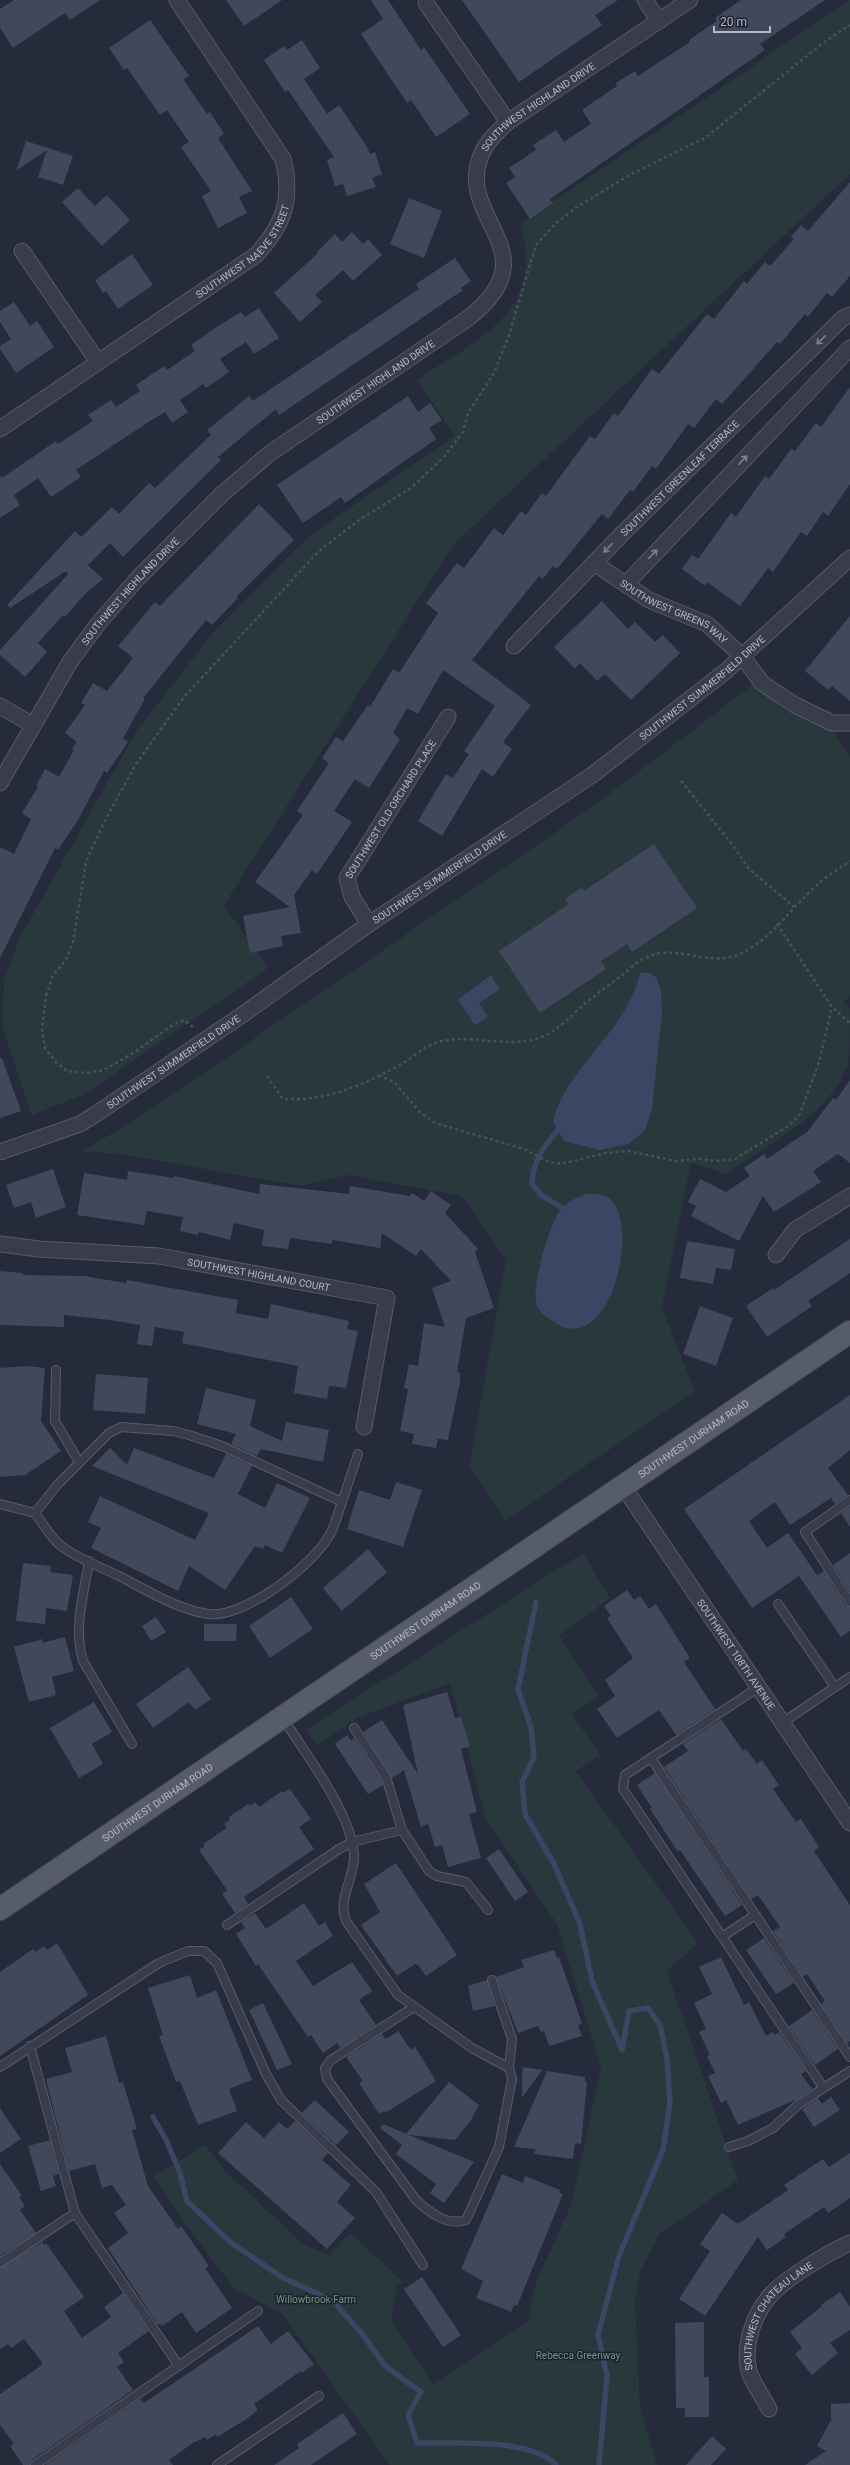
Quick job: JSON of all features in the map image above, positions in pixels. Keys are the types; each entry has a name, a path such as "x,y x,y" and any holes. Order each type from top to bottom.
{"main road":[{"name":"SOUTHWEST DURHAM ROAD","path":"0,1909 850,1332"}],"street":[{"name":"SOUTHWEST NAEVE STREET","path":"0,429 256,255 277,229 284,212 287,186 283,159 176,0"},
{"path":"645,0 659,21"},
{"name":"SOUTHWEST HIGHLAND DRIVE","path":"0,783 70,662 98,625 138,578 222,494 269,454 468,319 492,296 503,273 503,258 498,236 481,205 476,174 480,157 491,139 508,122 690,0"},
{"path":"426,3 508,122"},
{"path":"22,250 98,362"},
{"name":"SOUTHWEST GREENLEAF TERRACE","path":"514,646 594,563 837,324 850,315"},
{"path":"627,583 850,348"},
{"name":"SOUTHWEST SUMMERFIELD DRIVE","path":"0,1152 80,1124 202,1042 369,924 595,773 742,656 850,558"},
{"name":"SOUTHWEST GREENS WAY","path":"594,563 627,583 650,600 707,624 742,656 762,683 795,705 832,723 850,723"},
{"path":"0,706 33,726"},
{"name":"SOUTHWEST OLD ORCHARD PLACE","path":"369,924 352,897 347,878 448,717"},
{"path":"776,1256 795,1230 850,1196"},
{"name":"SOUTHWEST HIGHLAND COURT","path":"0,1244 39,1249 159,1256 387,1298 364,1427"},
{"name":"SOUTHWEST 108TH AVENUE","path":"623,1486 850,1823"},
{"name":"SOUTHWEST CHATEAU LANE","path":"768,2409 750,2371 748,2345 753,2325 769,2297 808,2266 850,2243"}],"lane":[{"path":"56,1370 55,1421 79,1462"},
{"path":"35,1513 58,1484 79,1462 109,1433 120,1427 173,1431 222,1446 342,1502"},
{"path":"0,1504 35,1513 49,1534 64,1548 166,1600 209,1614 236,1610 269,1592 319,1551 330,1536 358,1454"},
{"path":"850,1500 804,1532 850,1602"},
{"path":"89,1561 79,1622 79,1646 84,1661 132,1744"},
{"path":"778,1604 835,1687"},
{"path":"782,1723 850,1677"},
{"path":"758,1687 625,1775 623,1789 823,2087"},
{"path":"282,1718 334,1799 352,1842 354,1857 353,1871 344,1898 343,1912 346,1921 391,1987 414,2007 472,2048 509,2068"},
{"path":"354,1728 386,1777 402,1830 429,1871 437,1876 466,1882 488,1910"},
{"path":"651,1758 850,2057"},
{"path":"227,1925 352,1842 402,1830"},
{"path":"722,1937 755,1915"},
{"path":"0,2067 159,1963 188,1951 204,1951 217,1963 266,2074 281,2100 376,2192 423,2265"},
{"path":"414,2007 331,2060 325,2068 327,2079 416,2200 426,2209 446,2221 456,2224 466,2220 499,2147 512,2079 509,2068 512,2039 492,1980"},
{"path":"30,2046 75,2212 179,2366"},
{"path":"729,2147 748,2142 773,2128 799,2104 823,2087 850,2071"},
{"path":"0,2263 75,2212"},
{"path":"35,2465 258,2311"},
{"path":"217,2465 319,2396"}],"path":[{"path":"202,1042 192,1025 184,1020 171,1026 135,1052 104,1070 85,1073 67,1071 56,1062 45,1048 42,1029 46,996 53,975 66,960 73,942 86,862 104,822 136,764 184,697 319,551 362,518 411,488 443,458 463,432 468,413 494,373 510,335 536,245 555,224 576,207 633,173 705,138 823,43 850,24"},
{"path":"681,781 732,844 748,869 794,907"},
{"path":"267,1076 283,1099 305,1100 333,1094 379,1075 404,1063 423,1048 438,1042 456,1040 504,1042 538,1039 553,1031 587,1001 646,957 668,951 710,959 741,954 767,935 817,884 850,861"},
{"path":"777,924 832,1007 850,1023"},
{"path":"379,1075 394,1082 420,1112 435,1123 524,1149 549,1162 561,1164 606,1153 628,1151 676,1161 698,1159 718,1161 735,1159 790,1125 800,1114 819,1062 832,1007"}],"green space":[{"path":"850,0 850,174 453,545 224,905 268,968 83,1095 31,1115 2,1025 4,980 20,937 137,730 213,633 313,533 455,436 417,380 484,336 502,319 515,301 524,279 526,254 520,224"},
{"path":"754,684 783,708 815,725 833,731 850,756 850,996 843,1002 850,1009 850,1044 848,1064 840,1081 828,1098 813,1113 778,1140 726,1174 691,1163 662,1307 695,1392 505,1520 469,1467 506,1260 462,1196 348,1175 301,1186 127,1155 82,1151 132,1122 588,810"},
{"path":"583,1553 610,1598 559,1636 599,1697 572,1714 600,1755 576,1771 698,1943 667,1971 738,2180 660,2233 640,2272 635,2302 640,2406 657,2465 390,2465 283,2315 234,2288 193,2234 153,2177 205,2145 227,2173 304,2245 328,2255 350,2233 403,2282 397,2286 391,2321 433,2385 528,2321 536,2282 571,2205 601,2068 557,1924 485,1817 450,1683 357,1718 317,1746 305,1730"}],"water":[{"path":"640,973 649,973 656,977 661,991 662,1012 652,1109 645,1130 629,1144 600,1150 564,1141 553,1122 556,1110 571,1083 626,1008"},
{"path":"491,975 500,989 479,1003 488,1017 475,1025 458,1000"},
{"path":"586,1194 597,1194 608,1197 613,1202 620,1218 622,1240 620,1263 614,1287 604,1308 591,1322 575,1329 557,1324 540,1311 537,1306 536,1285 542,1255 557,1215 568,1203"}],"building":[{"path":"14,0 100,0 70,20 65,13 13,48 0,28 0,9"},
{"path":"226,0 282,0 244,26"},
{"path":"371,0 388,0 421,50 424,47 470,114 436,137 411,100 407,103 361,34 383,19"},
{"path":"462,0 618,0 595,15 602,25 519,82"},
{"path":"741,0 825,0 760,44 765,50 550,199 553,203 530,219 506,183 515,177 509,168 536,150 533,145 556,130 564,142 591,124 582,110 617,86 616,83 635,71 638,76 690,42 689,40 717,21 715,18"},
{"path":"150,20 189,76 183,79 207,114 210,112 224,134 218,138 252,191 239,197 247,213 218,228 202,196 211,191 181,147 189,142 167,110 160,115 127,68 124,70 109,48"},
{"path":"302,40 320,68 304,79 327,114 339,105 367,147 370,154 375,152 382,174 372,178 376,187 347,196 343,184 335,186 327,160 334,157 288,90 285,92 264,60 284,46 287,50"},
{"path":"26,141 73,156 63,185 38,177 47,150 16,171"},
{"path":"850,182 850,276 832,297 827,293 808,317 805,314 780,344 777,342 722,404 716,399 694,428 688,424 656,469 652,466 633,492 630,490 608,519 602,514 557,569 553,566 543,579 539,576 472,660 531,705 503,742 512,749 493,777 482,769 442,836 418,821 446,774 453,778 469,754 464,751 495,706 443,670 418,714 407,708 393,733 400,739 369,788 355,779 334,811 352,822 317,874 312,870 294,895 301,933 281,936 283,946 250,953 243,916 290,907 255,882 303,815 297,811 329,763 322,758 336,737 343,741 368,705 370,707 393,669 399,673 438,613 426,603 457,563 464,568 494,528 503,535 521,511 526,515 542,493 546,496 590,436 595,439 614,413 618,416 652,369 659,374 707,314 714,319 744,281 747,284 765,262 770,266 794,239 791,237 801,225 808,231"},
{"path":"78,188 95,206 107,195 130,220 102,246 62,202"},
{"path":"409,198 442,211 424,258 390,244"},
{"path":"352,232 363,244 368,239 382,255 353,281 343,270 315,295 322,302 300,322 274,293 318,253 317,252 335,234 342,242"},
{"path":"132,254 153,285 118,309 106,291 103,293 95,280"},
{"path":"455,258 471,281 461,288 463,290 279,415 276,409 218,457 221,460 123,557 110,543 88,565 103,579 85,594 65,617 63,615 38,643 47,652 25,677 0,655 0,650 68,574 66,571 10,608 7,605 75,531 81,537 112,507 119,514 149,483 155,488 211,435 207,430 249,396 253,401 419,289 416,284"},
{"path":"14,302 30,326 37,321 54,347 16,373 0,349 0,346 11,339 0,322 0,311"},
{"path":"259,308 279,338 254,354 246,342 220,359 229,372 206,388 203,384 180,400 188,412 172,423 165,412 147,423 76,470 81,477 51,497 38,478 14,495 20,505 0,518 0,475 2,478 56,441 58,444 93,421 88,415 111,400 116,407 140,391 136,385 164,366 167,370 195,351 191,345 215,328 241,312 245,317"},
{"path":"850,387 850,484 828,516 823,512 807,536 801,532 773,572 768,568 740,606 707,582 705,586 682,569 692,555 698,559 731,513 736,517 765,476 769,479 791,449 795,451 816,423 821,427"},
{"path":"408,396 418,412 430,403 442,420 429,428 436,439 345,503 341,497 303,523 277,485"},
{"path":"259,504 294,540 237,596 238,598 212,625 206,620 143,698 145,699 123,738 128,742 107,773 104,771 78,820 58,850 55,848 0,958 0,847 14,854 31,819 22,813 38,787 36,786 45,769 59,777 74,750 72,748 77,742 65,733 85,705 81,703 93,683 107,691 133,658 118,646 155,602 160,606"},
{"path":"602,601 628,629 635,622 655,642 663,635 680,653 631,700 605,674 597,681 580,663 575,669 554,647"},
{"path":"850,616 850,701 832,686 828,690 805,671"},
{"path":"654,844 697,908 632,952 627,944 601,961 606,969 540,1013 499,951 569,904 565,899 581,888 584,891"},
{"path":"0,1058 2,1058 21,1111 0,1118"},
{"path":"850,1080 850,1163 838,1154 813,1171 821,1182 774,1212 763,1196 739,1241 691,1216 696,1206 688,1202 700,1179 726,1192 750,1176 744,1168 764,1154 767,1159 807,1132 833,1098 836,1100"},
{"path":"53,1169 66,1207 36,1218 31,1202 14,1208 6,1185"},
{"path":"128,1171 174,1178 174,1176 259,1194 260,1184 349,1194 350,1186 410,1196 412,1193 424,1201 431,1191 451,1205 445,1213 478,1249 475,1252 494,1308 466,1318 457,1372 460,1373 460,1382 448,1440 438,1439 436,1448 412,1444 414,1434 400,1431 408,1389 404,1388 409,1364 418,1366 424,1323 445,1327 432,1288 451,1281 421,1249 416,1256 382,1233 380,1248 332,1240 332,1244 290,1238 288,1249 262,1246 264,1230 234,1223 230,1240 199,1232 198,1235 180,1231 183,1217 147,1211 144,1225 77,1215 84,1173 127,1180"},
{"path":"850,1239 850,1273 808,1301 812,1306 767,1337 746,1306 773,1288 774,1290"},
{"path":"687,1241 735,1249 731,1270 716,1268 713,1284 680,1278"},
{"path":"0,1271 23,1273 23,1275 84,1276 126,1283 127,1280 238,1300 236,1313 268,1319 271,1304 349,1321 347,1329 358,1331 346,1388 329,1386 327,1399 294,1393 298,1366 182,1343 184,1332 155,1327 152,1346 137,1344 140,1325 110,1320 64,1315 64,1327 0,1325"},
{"path":"700,1306 733,1318 716,1366 683,1354"},
{"path":"27,1366 45,1368 41,1421 61,1451 25,1475 0,1477 0,1368"},
{"path":"96,1374 148,1378 145,1414 93,1410"},
{"path":"206,1388 256,1400 250,1426 282,1441 286,1422 329,1430 323,1462 261,1449 257,1456 231,1444 236,1434 197,1424"},
{"path":"850,1395 850,1450 828,1468 848,1495 835,1504 831,1498 790,1525 775,1502 749,1521 767,1548 788,1533 817,1575 824,1571 845,1605 850,1607 850,1631 841,1637 799,1576 752,1608 684,1509"},
{"path":"110,1448 127,1465 134,1448 214,1478 226,1454 252,1466 238,1494 265,1508 277,1483 310,1498 282,1553 265,1545 263,1549 255,1546 225,1590 189,1566 178,1591 91,1548 101,1528 88,1522 100,1496 195,1540 209,1513 92,1466"},
{"path":"396,1482 422,1490 403,1547 347,1529 359,1490 390,1500"},
{"path":"850,1507 850,1527 841,1513"},
{"path":"368,1549 387,1572 342,1611 323,1588"},
{"path":"850,1553 850,1592 833,1565"},
{"path":"23,1563 51,1566 50,1572 73,1575 67,1611 46,1608 45,1624 16,1621"},
{"path":"627,1590 634,1600 640,1596 649,1609 656,1604 690,1658 684,1662 715,1709 676,1735 659,1710 617,1738 597,1709 615,1696 605,1680 633,1658 607,1618 611,1616 604,1606"},
{"path":"291,1597 313,1629 270,1658 249,1626"},
{"path":"156,1617 166,1632 151,1641 142,1626"},
{"path":"204,1624 237,1624 236,1641 204,1641"},
{"path":"65,1637 74,1671 52,1677 56,1695 29,1702 14,1647 43,1639 42,1643"},
{"path":"188,1667 211,1699 195,1710 189,1702 153,1728 136,1704"},
{"path":"447,1692 455,1718 461,1717 470,1746 461,1749 477,1812 469,1814 481,1858 448,1867 442,1845 435,1847 428,1824 421,1827 404,1770 392,1778 363,1732 382,1720 418,1774 403,1705"},
{"path":"94,1702 112,1732 92,1744 103,1764 79,1778 50,1728"},
{"path":"721,1719 743,1751 746,1749 757,1764 762,1760 779,1785 773,1789 796,1822 801,1819 819,1847 814,1851 850,1905 850,2041 847,2043 821,2004 825,2001 807,1974 803,1977 773,1931 780,1927 758,1895 751,1899 664,1767 688,1751 683,1744"},
{"path":"347,1735 351,1741 354,1738 381,1779 383,1785 368,1794 335,1744"},
{"path":"655,1773 742,1905 725,1916 680,1850 678,1852 650,1809 652,1808 637,1785"},
{"path":"290,1789 311,1819 299,1827 314,1849 244,1897 248,1904 235,1913 222,1894 227,1890 199,1850 205,1846 203,1844 227,1828 224,1824 230,1820 229,1817 248,1804 250,1806 255,1802 259,1807 282,1791 283,1793"},
{"path":"499,1849 528,1892 515,1901 486,1858"},
{"path":"396,1863 457,1955 426,1976 418,1965 415,1964 397,1976 361,1925 380,1912 364,1884"},
{"path":"304,1903 319,1926 325,1922 333,1936 296,1961 313,1986 352,1962 372,1991 359,2000 376,2025 340,2048 337,2043 323,2053 311,2035 308,2037 258,1964 256,1966 236,1934 245,1928 241,1922 255,1913 266,1929"},
{"path":"764,1938 794,1983 776,1994 746,1950"},
{"path":"57,1943 88,1995 0,2056 0,1972 33,1949 35,1952 44,1946 47,1950"},
{"path":"554,1950 557,1958 559,1957 582,2024 578,2025 582,2036 549,2046 544,2031 541,2032 538,2026 518,2033 496,1977 524,1967 521,1960"},
{"path":"721,1957 744,2005 749,2002 766,2036 773,2032 775,2035 779,2032 806,2071 801,2074 812,2089 795,2100 738,2125 726,2100 721,2103 708,2076 715,2073 707,2056 710,2055 699,2032 706,2029 694,2003 712,1994 699,1967"},
{"path":"190,1975 197,1998 216,1990 252,2080 229,2089 237,2111 198,2125 180,2081 176,2082 159,2036 163,2035 148,1988"},
{"path":"487,1980 495,2006 473,2011 468,1986"},
{"path":"263,2003 292,2064 277,2070 249,2010"},
{"path":"812,2010 838,2049 815,2065 789,2026"},
{"path":"398,2031 411,2050 415,2047 436,2081 385,2113 384,2111 379,2114 359,2083 363,2081 346,2057 382,2034 386,2039"},
{"path":"106,2036 119,2083 123,2082 137,2129 132,2130 148,2186 178,2229 181,2226 209,2266 205,2268 232,2308 196,2333 182,2312 162,2326 160,2324 158,2325 108,2248 128,2233 114,2213 126,2205 112,2185 102,2188 95,2164 69,2171 46,2079 72,2072 65,2048"},
{"path":"523,2067 542,2070 522,2098 522,2076"},
{"path":"547,2071 585,2077 585,2081 587,2082 581,2144 575,2143 573,2159 534,2154 536,2149 514,2147"},
{"path":"449,2082 479,2105 471,2120 455,2140 409,2135 474,2162 444,2203 430,2193 436,2184 396,2154 402,2145 380,2128 383,2124 406,2134"},
{"path":"831,2097 840,2110 814,2127 802,2109 818,2098 822,2104"},
{"path":"315,2100 349,2132 336,2145 302,2113"},
{"path":"0,2108 21,2139 0,2153"},
{"path":"295,2121 328,2153 322,2160 351,2185 337,2202 355,2218 327,2249 218,2153 246,2122 264,2138 279,2122 287,2129"},
{"path":"50,2140 59,2174 53,2176 56,2186 41,2191 28,2146"},
{"path":"850,2153 850,2198 828,2213 824,2207 784,2234 786,2237 767,2250 758,2237 705,2316 679,2299 710,2251 700,2244 722,2213 738,2224 788,2190 784,2185 823,2159 829,2167"},
{"path":"0,2164 22,2196 19,2197 25,2206 20,2210 36,2233 0,2256"},
{"path":"502,2174 523,2183 525,2176 560,2190 559,2193 563,2194 517,2306 514,2305 511,2312 476,2298 483,2281 461,2269"},
{"path":"42,2242 44,2245 46,2243 84,2297 64,2311 82,2338 111,2317 104,2307 123,2293 149,2331 118,2353 124,2362 117,2367 133,2390 32,2460 30,2465 23,2465 10,2446 14,2444 0,2425 0,2394 42,2365 41,2361 24,2339 11,2348 8,2344 0,2349 0,2268"},
{"path":"422,2277 461,2335 443,2347 404,2289"},
{"path":"840,2292 850,2307 850,2330 830,2343 838,2353 812,2375 795,2354 802,2348 790,2332 822,2306 821,2305"},
{"path":"704,2322 704,2377 709,2377 709,2417 685,2417 685,2408 676,2408 675,2323"},
{"path":"258,2326 271,2344 288,2331 314,2364 302,2373 301,2371 254,2404 258,2410 245,2420 217,2437 216,2434 207,2440 205,2437 193,2443 169,2460 173,2465 45,2465 140,2399 144,2403"},
{"path":"850,2403 850,2465 805,2465 826,2451 817,2446 831,2420 831,2404"},
{"path":"343,2413 357,2434 311,2465 274,2465 299,2448 297,2444"},
{"path":"712,2436 726,2449 711,2465 686,2465"}],"waterway":[{"path":"558,1130 548,1142 537,1161 534,1168 532,1184 541,1195 562,1208"},
{"path":"536,1602 518,1689 531,1727 534,1757 522,1782 525,1814 554,1864 580,1924 592,1981 622,2050 629,2011 648,2008 660,2025 667,2059 670,2103 663,2150 619,2256 598,2335 607,2376 599,2465"},
{"path":"153,2117 166,2140 180,2173 187,2201 230,2242 283,2278 332,2300 363,2335 385,2366 421,2392 408,2415 417,2443 471,2443 510,2446 528,2450 544,2456 556,2465"}],"park label":[{"name":"Willowbrook Farm","path":"316,2299"},
{"name":"Rebecca Greenway","path":"578,2355"}]}
